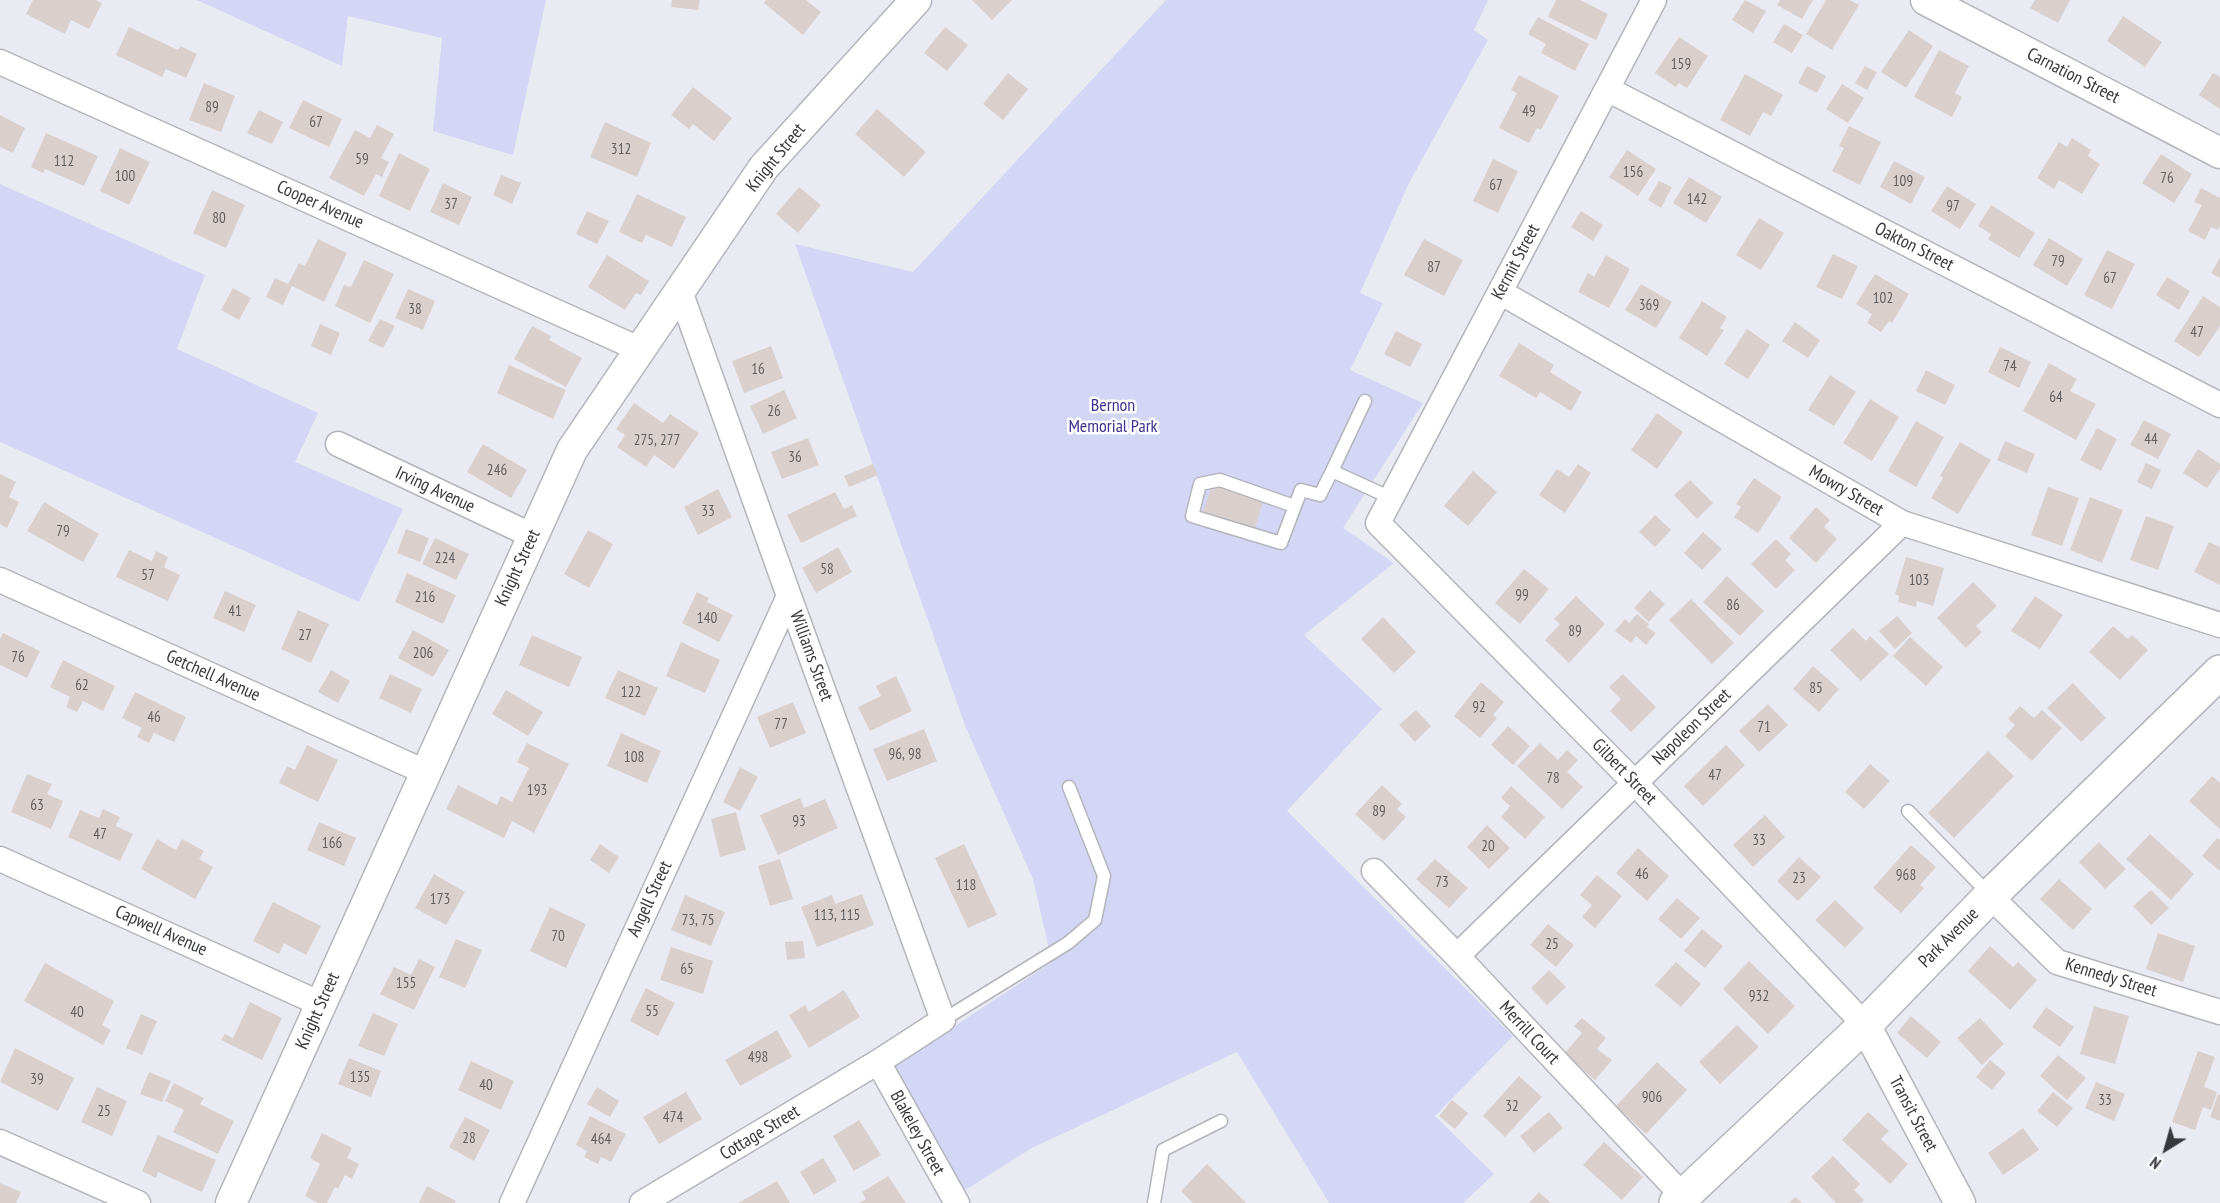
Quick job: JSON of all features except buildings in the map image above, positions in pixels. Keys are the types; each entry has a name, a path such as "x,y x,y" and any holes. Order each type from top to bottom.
{"main road":[{"name":"Park Avenue","path":"1680,1200 1865,1025 1990,896 2220,672"}],"street":[{"name":"Knight Street","path":"231,1203 572,450 764,167 916,0"},
{"name":"Kermit Street","path":"1378,523 1654,0"},
{"name":"Carnation Street","path":"1926,0 2220,153"},
{"name":"Cooper Avenue","path":"0,62 639,349"},
{"name":"Oakton Street","path":"1607,89 2220,405"},
{"name":"Williams Street","path":"681,291 789,596 944,1020"},
{"name":"Mowry Street","path":"1500,292 1902,523 2220,625"},
{"name":"Irving Avenue","path":"338,444 533,536"},
{"name":"Gilbert Street","path":"1378,523 1635,783 1865,1025"},
{"name":"Napoleon Street","path":"1457,956 1902,523"},
{"name":"Getchell Avenue","path":"0,580 425,772"},
{"name":"Angell Street","path":"512,1203 789,596"},
{"name":"Capwell Avenue","path":"0,859 321,1004"},
{"name":"Merrill Court","path":"1374,871 1457,956 1680,1200"},
{"name":"Kennedy Street","path":"1990,896 2057,962 2220,1011"},
{"name":"Cottage Street","path":"642,1203 944,1020"},
{"name":"Transit Street","path":"1865,1025 1958,1202"},
{"name":"Blakeley Street","path":"878,1062 957,1203"},
{"path":"0,1142 138,1203"}],"lane":[{"path":"1294,506 1221,480 1200,484 1192,516 1281,543 1301,490 1320,495 1365,401"},
{"path":"1332,471 1392,498"},
{"path":"944,1020 1068,943 1095,920 1104,876 1069,787"},
{"path":"1908,811 1990,896"},
{"path":"1154,1203 1163,1150 1221,1121"}],"green space":[{"path":"197,0 546,0 513,155 433,131 442,38 348,16 342,66"},
{"name":"Bernon Memorial Park","path":"1166,0 1488,0 1474,30 1488,40 1409,183 1360,293 1383,303 1350,370 1423,403 1343,528 1394,563 1304,635 1382,709 1287,811 1513,1036 1435,1116 1494,1174 1463,1203 1329,1203 1237,1052 1032,1148 954,1197 888,1070 1052,962 1033,879 966,728 795,244 913,272"},
{"path":"0,184 205,275 177,349 318,413 295,462 403,509 359,602 0,442"}]}
